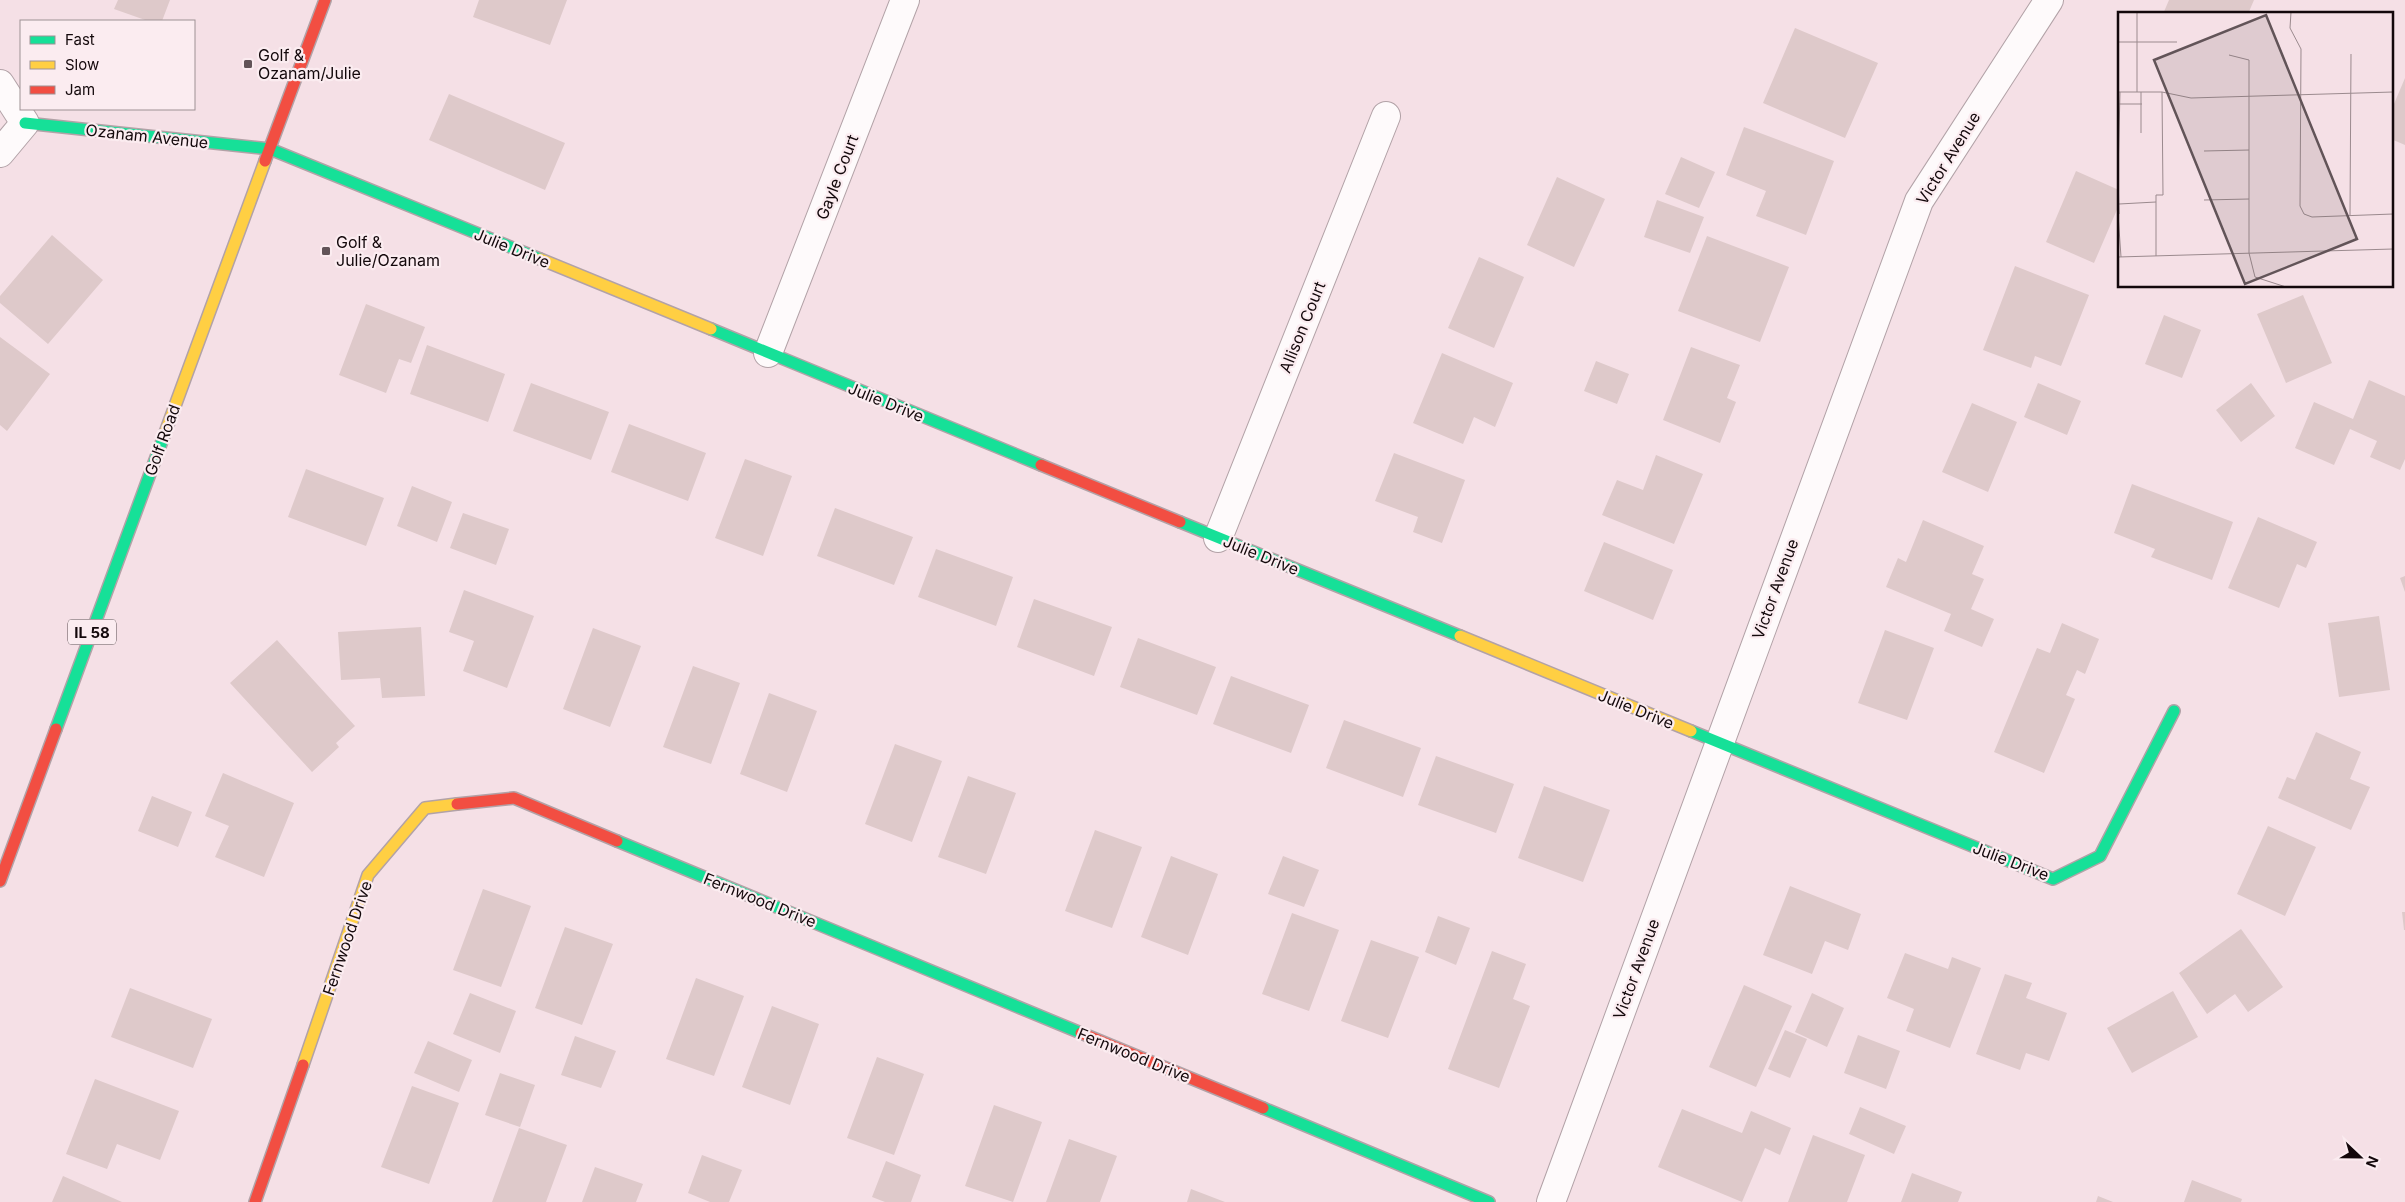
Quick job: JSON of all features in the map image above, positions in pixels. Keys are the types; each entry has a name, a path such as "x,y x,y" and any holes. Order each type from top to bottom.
{"street":[{"name":"Golf Road","path":"0,881 325,0"},
{"name":"Gayle Court","path":"768,354 905,0"},
{"name":"Victor Avenue","path":"1551,1202 1718,743 1919,201 2049,0"},
{"path":"0,84 25,124 0,153"},
{"name":"Allison Court","path":"1218,538 1386,116"},
{"name":"Ozanam Avenue","path":"25,124 270,149"},
{"name":"Julie Drive","path":"270,149 2053,880 2100,856 2174,711"},
{"name":"Fernwood Drive","path":"254,1202 368,875 425,808 514,798 1489,1202"}],"building":[{"path":"118,0 170,0 162,20 145,20 114,9"},
{"path":"479,0 567,0 550,45 473,17"},
{"path":"2169,0 2254,0 2249,12 2164,12"},
{"path":"1795,28 1878,63 1845,138 1763,103"},
{"path":"2405,78 2405,145 2392,139 2392,109"},
{"path":"449,94 565,143 545,190 429,140"},
{"path":"1744,127 1834,161 1806,235 1756,216 1766,191 1726,175"},
{"path":"1681,157 1715,172 1699,208 1665,194"},
{"path":"2076,171 2118,190 2118,207 2094,263 2046,242"},
{"path":"1557,177 1605,199 1574,267 1527,245"},
{"path":"1657,200 1704,217 1690,253 1644,237"},
{"path":"52,235 103,280 48,344 0,303 0,296"},
{"path":"1707,236 1789,267 1760,342 1678,311"},
{"path":"1479,257 1524,277 1494,348 1448,328"},
{"path":"2015,266 2089,295 2061,366 2035,356 2031,368 1983,350"},
{"path":"2303,295 2332,363 2286,383 2257,314"},
{"path":"366,304 425,327 411,363 399,359 386,393 339,375"},
{"path":"2164,315 2201,330 2182,378 2145,364"},
{"path":"0,337 50,374 7,431 0,425"},
{"path":"427,345 505,374 488,422 410,394"},
{"path":"1691,347 1740,365 1727,398 1736,402 1720,443 1663,420"},
{"path":"1442,353 1513,383 1495,427 1474,417 1463,444 1413,423"},
{"path":"1596,361 1629,374 1617,404 1584,391"},
{"path":"2369,380 2405,396 2405,459 2400,470 2370,457 2377,441 2350,429 2334,465 2295,448 2314,402 2353,419"},
{"path":"531,383 609,412 591,460 513,431"},
{"path":"2038,383 2081,401 2067,435 2024,417"},
{"path":"2251,383 2275,416 2241,442 2216,410"},
{"path":"1972,403 2017,422 1988,492 1942,472"},
{"path":"629,424 706,453 688,501 611,472"},
{"path":"1394,453 1465,480 1442,543 1413,532 1418,517 1375,501"},
{"path":"1656,455 1703,474 1674,544 1602,515 1617,480 1643,490"},
{"path":"745,459 792,476 763,556 715,538"},
{"path":"306,469 384,498 366,546 288,517"},
{"path":"2132,484 2233,522 2212,580 2151,557 2155,549 2114,533"},
{"path":"412,486 452,502 437,542 397,526"},
{"path":"835,508 913,537 894,585 817,556"},
{"path":"463,513 509,529 496,565 450,548"},
{"path":"2258,517 2317,542 2306,568 2297,564 2279,608 2228,588"},
{"path":"1923,520 1984,546 1972,574 1984,579 1971,609 1994,619 1982,647 1944,631 1951,614 1886,587 1898,558 1906,562"},
{"path":"1604,542 1673,570 1653,620 1584,591"},
{"path":"936,549 1013,577 996,626 918,597"},
{"path":"2405,576 2405,592 2400,578"},
{"path":"464,590 534,616 507,688 463,671 474,641 449,632"},
{"path":"1034,599 1112,627 1094,676 1017,647"},
{"path":"2379,616 2390,690 2339,697 2328,623"},
{"path":"2062,623 2099,639 2085,674 2077,670 2066,695 2075,699 2044,773 1994,752 2037,648 2050,653"},
{"path":"421,627 425,696 382,698 380,678 341,680 338,632"},
{"path":"593,628 641,646 610,727 563,709"},
{"path":"1885,630 1934,648 1907,720 1858,703"},
{"path":"1138,638 1216,667 1197,715 1120,687"},
{"path":"277,640 355,726 336,743 339,747 312,772 230,683"},
{"path":"693,666 740,683 711,764 663,747"},
{"path":"1231,676 1309,705 1291,753 1213,724"},
{"path":"769,693 817,711 787,792 740,774"},
{"path":"1344,720 1421,748 1403,797 1326,768"},
{"path":"2316,732 2361,752 2350,779 2370,787 2351,830 2278,798 2287,777 2295,780"},
{"path":"895,744 942,761 912,842 865,824"},
{"path":"1436,756 1514,784 1496,833 1418,805"},
{"path":"223,773 294,803 264,877 215,857 229,826 205,816"},
{"path":"968,776 1016,793 986,874 938,857"},
{"path":"1544,786 1610,810 1583,882 1518,858"},
{"path":"152,796 192,812 178,847 138,831"},
{"path":"2268,826 2316,847 2285,916 2237,894"},
{"path":"1095,830 1142,847 1112,928 1065,911"},
{"path":"1171,856 1218,874 1188,955 1141,937"},
{"path":"1283,856 1319,870 1304,907 1268,894"},
{"path":"1790,886 1861,914 1848,950 1825,941 1812,974 1763,955"},
{"path":"483,889 531,906 501,987 453,970"},
{"path":"2402,912 2405,912 2405,930 2404,930"},
{"path":"1292,913 1339,930 1309,1011 1262,994"},
{"path":"1438,916 1470,928 1456,965 1425,952"},
{"path":"565,927 613,944 582,1025 535,1008"},
{"path":"2241,929 2283,987 2248,1012 2235,994 2207,1014 2179,973"},
{"path":"1371,940 1419,957 1388,1038 1341,1021"},
{"path":"1492,951 1526,964 1513,999 1530,1006 1499,1088 1448,1069"},
{"path":"1905,953 1948,969 1952,957 1981,968 1950,1048 1906,1031 1914,1009 1887,998"},
{"path":"2005,974 2032,983 2026,998 2067,1013 2049,1061 2026,1053 2020,1070 1976,1054"},
{"path":"696,978 744,996 714,1076 666,1059"},
{"path":"1744,985 1792,1006 1756,1087 1709,1067"},
{"path":"130,988 212,1019 193,1068 111,1037"},
{"path":"2173,991 2198,1037 2132,1073 2107,1028"},
{"path":"470,993 516,1011 500,1053 453,1034"},
{"path":"1812,993 1844,1008 1827,1047 1795,1032"},
{"path":"772,1006 819,1024 790,1105 742,1087"},
{"path":"1785,1030 1807,1039 1790,1078 1768,1069"},
{"path":"1858,1035 1900,1051 1886,1089 1844,1073"},
{"path":"575,1036 616,1051 601,1088 561,1075"},
{"path":"428,1041 472,1060 459,1092 414,1073"},
{"path":"877,1057 924,1074 894,1155 847,1138"},
{"path":"500,1073 535,1085 520,1127 485,1115"},
{"path":"95,1079 179,1111 160,1160 117,1144 107,1169 66,1154"},
{"path":"412,1086 459,1103 429,1184 381,1167"},
{"path":"994,1105 1042,1122 1013,1202 965,1186"},
{"path":"1860,1107 1906,1126 1894,1154 1849,1134"},
{"path":"1682,1109 1742,1133 1751,1111 1791,1128 1780,1155 1765,1148 1742,1202 1658,1167"},
{"path":"519,1128 567,1145 546,1202 492,1202"},
{"path":"1813,1135 1865,1155 1847,1202 1788,1202"},
{"path":"1069,1139 1117,1156 1100,1202 1046,1202"},
{"path":"702,1155 742,1170 729,1202 710,1202 688,1193"},
{"path":"886,1161 921,1175 911,1202 885,1202 872,1197"},
{"path":"595,1167 643,1184 636,1202 582,1202"},
{"path":"1912,1173 1962,1192 1958,1202 1901,1202"},
{"path":"63,1176 122,1202 52,1202"},
{"path":"2192,1180 2242,1199 2241,1202 2184,1202"},
{"path":"1191,1189 1225,1202 1187,1202"},
{"path":"2098,1196 2113,1202 2096,1202"}],"traffic: fast":[{"path":"25,123 270,149 540,259"},
{"path":"711,329 1041,465"},
{"path":"56,729 165,433"},
{"path":"1180,522 1460,636"},
{"path":"1691,731 2053,879 2100,856 2174,711"},
{"path":"617,841 1081,1033"},
{"path":"1263,1108 1489,1202"}],"traffic: slow":[{"path":"165,433 265,161"},
{"path":"540,259 711,329"},
{"path":"1460,636 1691,731"},
{"path":"303,1065 368,875 425,808 457,804"}],"traffic: jam":[{"path":"265,161 325,0"},
{"path":"1041,465 1180,522"},
{"path":"0,881 56,729"},
{"path":"457,804 514,798 617,841"},
{"path":"1081,1033 1263,1108"},
{"path":"255,1202 303,1065"}],"place":[{"name":"Golf & Ozanam/Julie","path":"248,64"},
{"name":"Golf & Julie/Ozanam","path":"326,251"}]}
